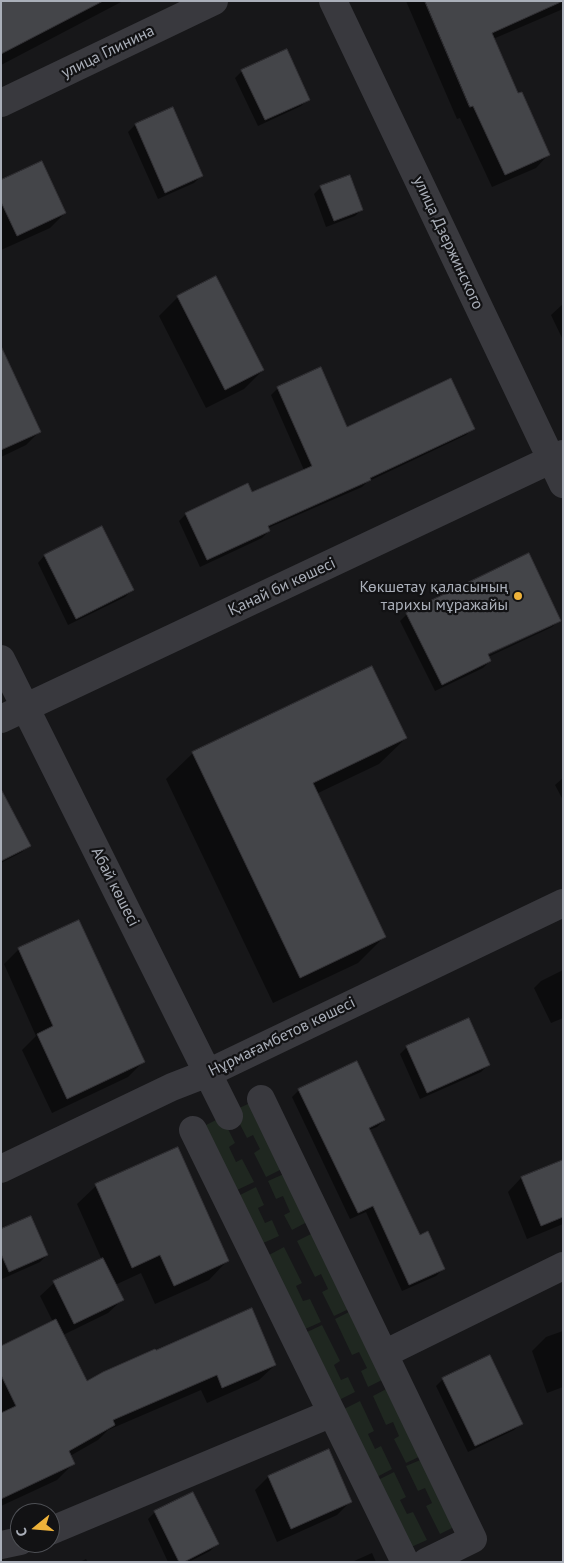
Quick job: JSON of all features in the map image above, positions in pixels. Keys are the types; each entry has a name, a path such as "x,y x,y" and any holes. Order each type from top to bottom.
{"street":[{"name":"улица Глинина","path":"1,103 214,1"},
{"name":"улица Дзержинского","path":"333,1 557,457 563,484"},
{"name":"Қанай би көшесі","path":"1,719 557,457"},
{"name":"Абай көшесі","path":"1,659 229,1116"},
{"name":"Нұрмағамбетов көшесі","path":"1,1169 172,1087 208,1073 563,903"},
{"path":"261,1099 473,1539 426,1562"},
{"path":"193,1130 405,1562"},
{"path":"384,1354 563,1266"},
{"path":"60,1527 332,1413"}],"shaded area":[{"path":"252,1102 284,1168 266,1177 254,1153 260,1149 253,1135 247,1138 233,1111"},
{"path":"222,1117 235,1143 229,1147 236,1162 242,1159 254,1182 235,1191 204,1126"},
{"path":"286,1173 309,1221 292,1230 284,1215 290,1212 283,1196 276,1199 268,1181"},
{"path":"256,1187 264,1205 258,1208 265,1223 272,1220 279,1236 261,1244 238,1196"},
{"path":"315,1232 351,1308 334,1316 322,1292 328,1289 321,1274 315,1277 297,1241"},
{"path":"284,1247 302,1283 296,1286 303,1301 310,1299 321,1322 303,1330 267,1256"},
{"path":"353,1310 386,1378 368,1387 361,1371 367,1368 359,1352 352,1355 335,1319"},
{"path":"322,1325 340,1361 334,1365 341,1380 348,1377 355,1392 337,1401 305,1333"},
{"path":"390,1387 423,1455 406,1463 394,1439 399,1436 393,1422 386,1425 373,1396"},
{"path":"360,1401 374,1431 368,1434 375,1449 381,1446 392,1469 375,1478 342,1410"},
{"path":"425,1458 458,1525 440,1534 426,1506 432,1503 425,1488 418,1491 406,1466"},
{"path":"394,1472 406,1497 400,1500 407,1514 413,1512 427,1540 409,1548 376,1481"}],"building":[{"path":"1,1 103,1 1,54"},
{"path":"425,1 563,1 492,33 518,93 522,92 550,155 505,175 473,106 470,107"},
{"path":"287,49 310,100 265,120 241,70"},
{"path":"173,107 203,176 165,193 135,124"},
{"path":"42,161 66,213 17,236 1,202 1,180"},
{"path":"350,175 363,210 334,221 320,186"},
{"path":"216,276 264,370 225,390 177,296"},
{"path":"1,346 41,432 1,450"},
{"path":"321,367 347,427 451,378 475,429 370,478 371,480 268,526 270,531 207,560 185,513 248,483 252,492 312,466 277,387"},
{"path":"102,526 134,590 76,619 44,555"},
{"path":"529,553 561,621 488,654 491,661 442,685 406,613"},
{"path":"372,666 407,738 313,783 386,937 300,978 192,752"},
{"path":"1,789 31,846 1,861"},
{"path":"79,920 145,1062 67,1099 37,1034 53,1026 18,948"},
{"path":"469,1018 490,1065 427,1093 406,1046"},
{"path":"357,1061 385,1120 369,1128 420,1235 428,1231 445,1269 409,1285 373,1206 358,1213 298,1089"},
{"path":"178,1147 229,1261 174,1286 160,1255 132,1268 95,1184"},
{"path":"563,1160 563,1217 541,1226 521,1177"},
{"path":"31,1216 48,1255 9,1272 1,1254 1,1229"},
{"path":"103,1258 124,1300 74,1324 53,1281"},
{"path":"252,1308 276,1365 222,1388 217,1375 113,1420 115,1425 69,1451 75,1464 1,1499 1,1413 16,1406 1,1375 1,1346 56,1319 87,1381 103,1372"},
{"path":"490,1355 523,1424 475,1446 442,1378"},
{"path":"329,1449 352,1502 291,1529 268,1476"},
{"path":"193,1492 219,1544 184,1562 179,1562 154,1511"}],"place":[{"name":"Көкшетау қаласының тарихы мұражайы","path":"518,596"}]}
